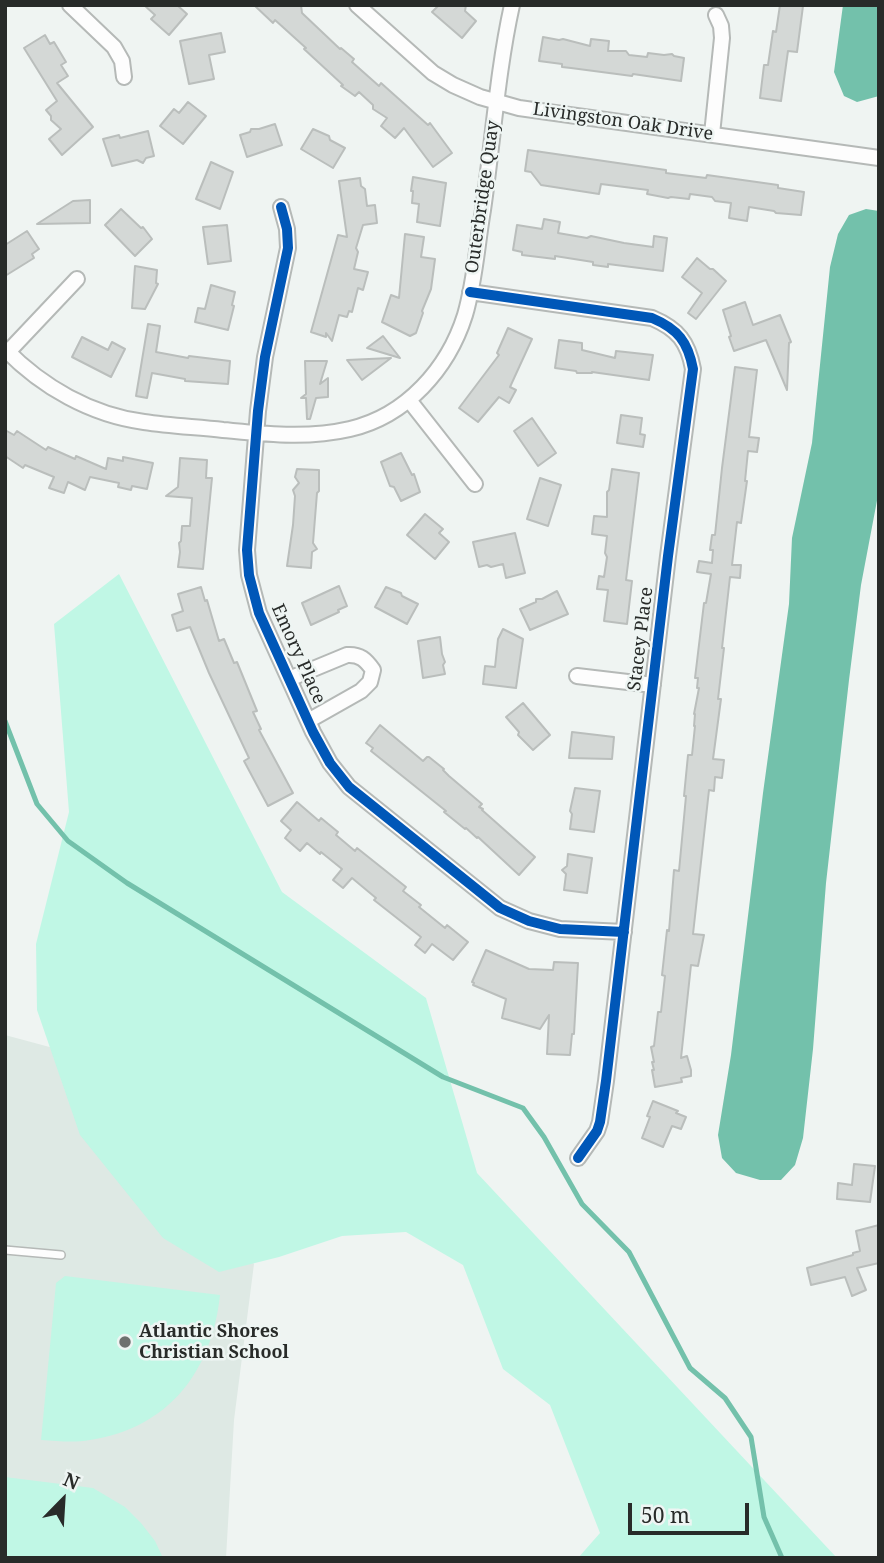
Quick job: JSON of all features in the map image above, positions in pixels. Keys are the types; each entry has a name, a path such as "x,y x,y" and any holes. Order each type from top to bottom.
{"street":[{"path":"70,5 114,47 122,61 124,77"},
{"name":"Livingston Oak Drive","path":"357,5 433,73 453,85 496,102 519,108 879,158"},
{"name":"Outerbridge Quay","path":"6,351 56,390 81,404 142,422 296,436 352,429 391,413 425,386 440,367 464,316 470,292 505,38 512,5"},
{"path":"712,134 722,38 716,15"},
{"name":"Emory Place","path":"281,207 287,229 288,248 265,356 247,550 249,575 259,613 308,721 330,763 349,787 500,908 529,921 560,929 624,932"},
{"path":"6,351 77,279"},
{"name":"Stacey Place","path":"470,292 652,318 666,324 684,342 690,355 693,378 670,542 600,1122 597,1131 578,1158"},
{"path":"409,400 475,484"},
{"path":"289,679 347,655 356,654 367,660 373,670 370,682 361,691 308,721"},
{"path":"577,676 653,685"}],"lane":[{"path":"5,1251 61,1255"}],"shaded area":[{"path":"843,5 879,5 879,96 857,102 844,96 834,72"},
{"path":"866,209 879,211 879,490 861,585 849,680 826,883 803,1138 795,1165 781,1180 760,1180 736,1173 722,1158 718,1135 731,1055 789,604 792,538 812,443 830,267 838,234 849,215"},
{"path":"119,574 282,892 426,998 477,1173 837,1558 578,1558 600,1533 550,1405 503,1369 463,1265 406,1232 342,1236 279,1257 219,1272 163,1238 80,1135 37,1010 36,944 69,812 54,624"},
{"name":"Atlantic Shores Christian School","path":"5,1035 83,1056 254,1264 234,1420 226,1558 5,1558"},
{"path":"65,1276 220,1295 215,1323 196,1371 182,1392 164,1409 143,1423 90,1440 41,1440 56,1283"},
{"path":"5,1477 93,1488 125,1507 141,1523 155,1541 163,1558 5,1558"}],"building":[{"path":"144,5 177,5 187,14 169,35 151,19 155,15"},
{"path":"254,5 301,5 302,13 354,59 352,62 379,86 381,83 428,125 430,123 452,153 433,167 404,128 395,138 381,126 387,118 373,109 373,105 359,92 355,96 341,86 343,85 304,49 306,48"},
{"path":"439,5 466,5 465,11 476,21 462,38 432,12"},
{"path":"780,5 803,6 797,52 788,51 781,101 760,98 764,65 768,65"},
{"path":"221,33 225,52 209,55 214,79 189,84 180,41"},
{"path":"45,35 50,44 54,42 66,62 61,65 68,76 57,83 93,127 62,155 49,139 61,129 51,120 46,110 57,101 24,48"},
{"path":"543,37 590,46 591,39 609,41 608,51 626,51 629,55 647,57 648,53 672,54 684,58 681,81 562,67 562,64 539,61"},
{"path":"188,102 206,116 183,144 160,126 174,109 179,113"},
{"path":"275,124 282,145 247,157 240,135 250,132 251,129"},
{"path":"313,129 329,136 330,140 345,148 333,168 301,149"},
{"path":"148,131 154,156 146,158 143,163 137,160 112,166 103,139"},
{"path":"528,150 666,170 666,173 706,178 707,175 778,185 778,188 804,192 801,215 749,207 747,221 729,218 731,203 715,201 712,197 690,194 689,199 668,198 647,194 648,190 601,184 599,194 541,185 531,172 525,171"},
{"path":"211,162 233,172 220,209 196,199"},
{"path":"413,177 446,183 440,226 417,222 419,204 412,203"},
{"path":"360,178 361,186 365,189 367,206 375,205 377,223 363,225 356,248 358,252 354,269 368,272 363,290 358,288 352,312 349,311 347,317 339,315 332,341 326,333 326,337 311,332 338,235 347,237 339,181"},
{"path":"90,200 90,223 37,224 73,201"},
{"path":"121,209 143,227 152,239 135,256 105,225"},
{"path":"544,219 560,222 558,233 587,238 591,236 653,247 654,236 667,238 663,271 608,264 608,267 593,265 593,262 555,256 555,259 522,255 522,252 513,250 517,225 542,229"},
{"path":"227,225 231,261 208,264 203,227"},
{"path":"27,231 39,249 32,254 34,258 5,276 5,245"},
{"path":"405,234 424,237 421,257 435,259 431,289 416,333 410,336 382,322 391,295 399,298"},
{"path":"697,258 726,281 696,319 688,313 702,293 682,277"},
{"path":"135,266 157,270 158,284 145,309 132,308"},
{"path":"211,285 235,292 228,330 195,322 198,308 205,309"},
{"path":"745,302 753,325 780,315 791,342 787,390 766,340 734,351 723,310"},
{"path":"148,324 160,326 156,352 230,361 228,384 185,381 152,373 147,398 136,396"},
{"path":"508,328 532,339 510,387 516,390 509,403 499,397 478,422 459,408 499,355 497,353"},
{"path":"383,336 400,358 367,348"},
{"path":"82,337 108,350 112,342 125,349 111,377 72,357"},
{"path":"559,340 582,343 582,350 615,358 616,351 653,355 649,380 592,372 577,373 555,368"},
{"path":"391,358 362,380 347,360"},
{"path":"305,361 327,361 320,384 328,378 328,397 316,398 310,419 307,419 306,398 301,398 306,394"},
{"path":"735,367 757,370 749,437 759,438 757,452 748,451 747,481 741,523 737,522 732,565 741,565 740,578 730,577 722,648 718,699 721,699 713,759 724,760 722,778 715,777 714,791 709,790 693,934 704,935 698,966 691,965 681,1058 687,1056 691,1076 681,1078 682,1082 655,1087 651,1047 654,1046 658,1012 661,1012 665,976 662,975 674,870 679,871 688,755 692,755 694,714 699,688 698,678 695,678 704,603 711,574 697,572 699,561 712,563 713,550 710,550 712,535 715,535"},
{"path":"621,415 642,418 640,434 645,435 643,447 617,443"},
{"path":"532,418 556,453 538,466 514,431"},
{"path":"5,430 14,435 17,431 46,450 48,447 106,469 108,458 123,461 123,457 153,463 147,489 132,486 131,490 118,487 119,483 90,477 85,490 68,482 64,493 49,488 54,477 25,465 23,468 5,456"},
{"path":"401,453 412,475 414,474 420,492 401,501 394,487 390,486 381,462"},
{"path":"180,458 207,460 206,478 212,478 203,569 178,567 182,526 190,526 192,498 166,496 178,487"},
{"path":"297,469 319,470 313,543 317,549 312,552 311,568 287,566 293,525 293,490 299,483 295,477"},
{"path":"612,469 639,473 626,580 632,581 627,624 604,621 608,590 597,589 599,576 604,577 607,536 592,534 594,516 607,517 607,492"},
{"path":"540,478 561,485 548,526 527,519"},
{"path":"425,514 443,529 439,533 449,542 435,559 407,535"},
{"path":"515,533 525,573 506,578 503,564 479,567 473,542"},
{"path":"339,586 347,606 311,625 302,603"},
{"path":"201,587 219,641 224,639 234,663 237,662 257,711 253,712 261,729 259,730 293,793 268,806 244,761 249,758 190,627 177,631 172,615 183,611 178,594"},
{"path":"386,587 418,604 407,624 375,607"},
{"path":"557,591 568,614 530,630 520,609"},
{"path":"503,629 523,639 516,688 483,684 485,666 495,667 498,639"},
{"path":"440,637 445,674 423,678 418,641"},
{"path":"523,703 550,735 533,750 518,735 519,732 506,717"},
{"path":"380,725 423,761 429,757 444,769 482,804 479,807 482,810 535,857 519,875 478,837 371,751 373,748 366,743"},
{"path":"572,732 614,737 612,759 569,758"},
{"path":"575,788 600,791 594,832 570,829 570,811"},
{"path":"297,802 319,821 321,818 338,832 336,835 355,851 357,848 406,887 403,891 421,905 419,907 468,942 453,960 432,944 425,953 415,945 421,937 374,900 376,898 352,878 343,888 333,880 342,869 307,843 300,851 285,838 291,830 281,821"},
{"path":"568,854 592,858 587,893 564,890 566,874 562,870 567,866"},
{"path":"486,950 529,969 553,970 554,962 578,963 574,1034 570,1055 547,1054 549,1015 540,1029 502,1018 506,999 473,985"},
{"path":"653,1101 686,1117 681,1129 672,1126 663,1147 642,1138"},
{"path":"854,1164 875,1166 870,1202 837,1199 838,1183 852,1185"},
{"path":"879,1225 879,1263 857,1268 866,1290 852,1296 845,1277 811,1285 807,1268 860,1251 856,1231"}],"waterway":[{"path":"5,721 37,804 68,841 127,883 443,1077 523,1108 544,1137 582,1204 629,1252 690,1368 725,1398 751,1437 764,1517 782,1558"}],"cycle path":[{"path":"281,207 287,229 288,248 265,357 247,550 249,575 259,613 313,732 330,763 349,787 500,908 529,921 560,929 624,932"},
{"path":"470,292 652,318 669,327 685,344 693,369 668,556 606,1081 597,1131 578,1158"}],"place":[{"name":"Atlantic Shores Christian School","path":"125,1342"}]}
